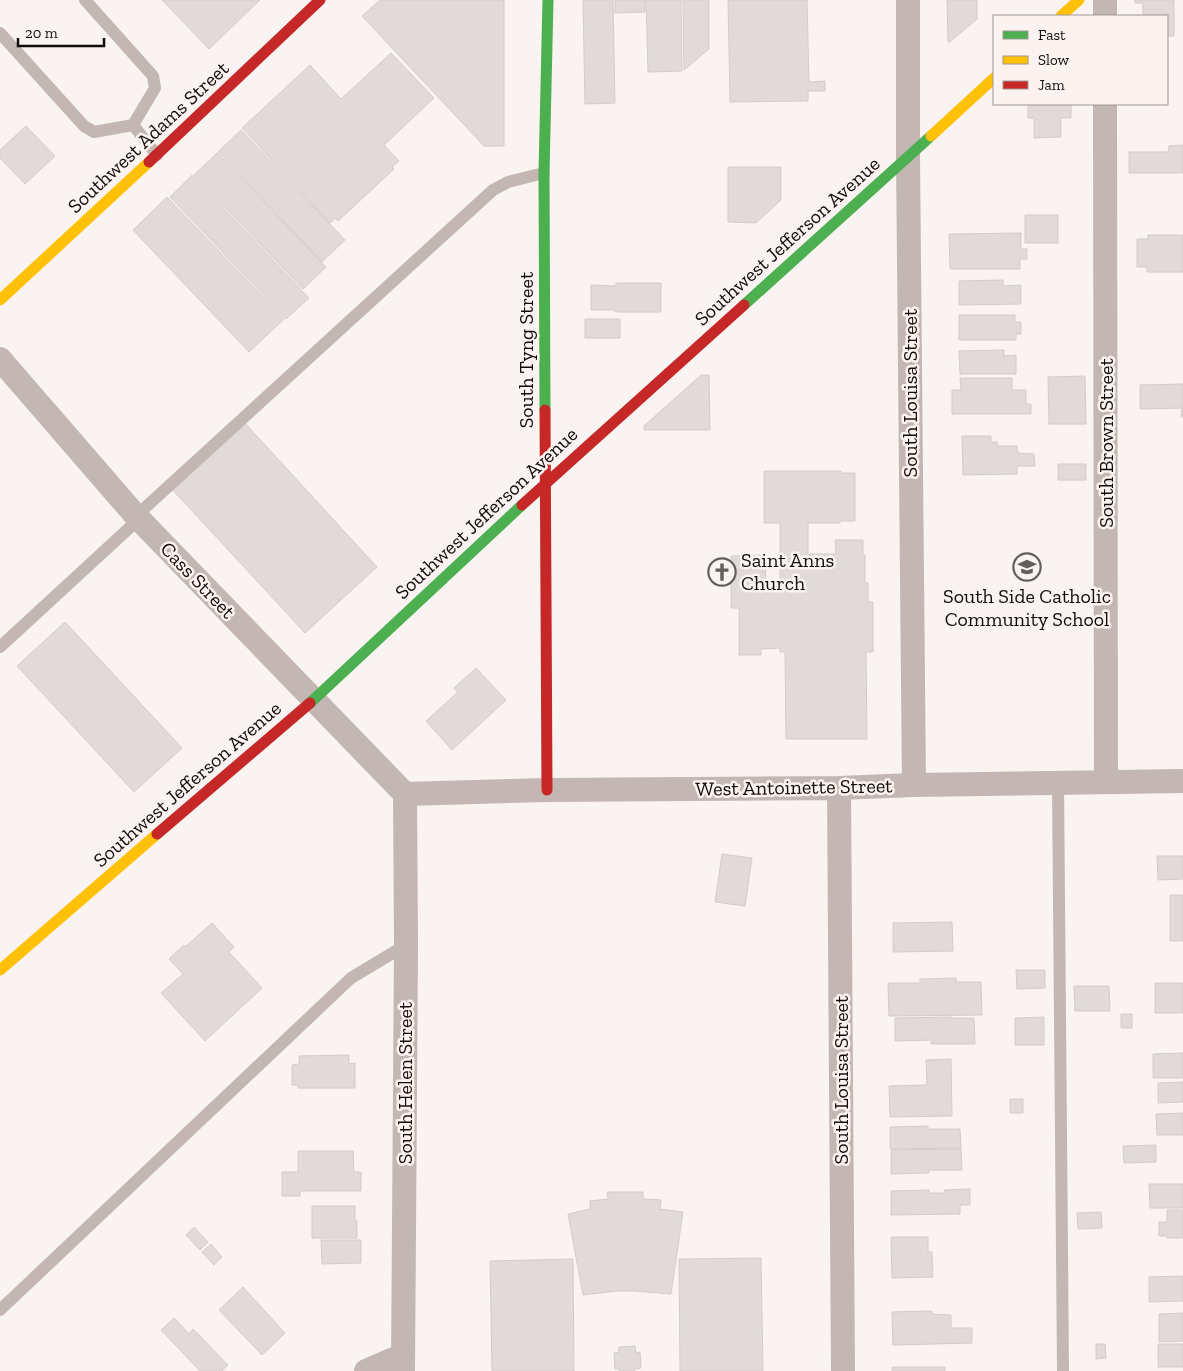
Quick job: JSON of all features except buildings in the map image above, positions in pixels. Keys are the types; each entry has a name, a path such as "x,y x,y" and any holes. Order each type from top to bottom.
{"main road":[{"name":"Southwest Adams Street","path":"0,300 320,0"},
{"name":"South Tyng Street","path":"547,790 544,173 548,0"},
{"path":"1062,15 1079,0"},
{"name":"Southwest Jefferson Avenue","path":"0,970 313,700 546,482 908,158 993,79"}],"street":[{"name":"South Louisa Street","path":"908,0 914,786"},
{"path":"1105,0 1105,15"},
{"name":"South Brown Street","path":"1105,105 1106,782"},
{"name":"Cass Street","path":"0,359 138,517 405,794"},
{"name":"West Antoinette Street","path":"405,794 547,790 839,788 1183,780"},
{"name":"South Louisa Street","path":"839,788 843,1371"},
{"name":"South Helen Street","path":"403,1363 406,945 405,794"},
{"path":"366,1371 403,1363"}],"lane":[{"path":"0,33 84,126 94,132 133,125 155,88 153,76 85,0"},
{"path":"133,125 156,155"},
{"path":"0,647 138,517 493,190 508,182 544,173"},
{"path":"1058,782 1063,1371"},
{"path":"0,1310 350,978 406,945"}],"traffic: fast":[{"path":"545,410 544,173 548,0"},
{"path":"744,305 931,136"},
{"path":"310,703 522,505"}],"traffic: slow":[{"path":"1062,15 1079,0"},
{"path":"931,136 993,79"},
{"path":"0,300 149,162"},
{"path":"0,970 157,834"}],"traffic: jam":[{"path":"149,162 320,0"},
{"path":"522,505 744,305"},
{"path":"545,410 547,790"},
{"path":"157,834 310,703"}],"place":[{"name":"South Side Catholic Community School","path":"1027,567"},
{"name":"Saint Anns Church","path":"722,572"}]}
